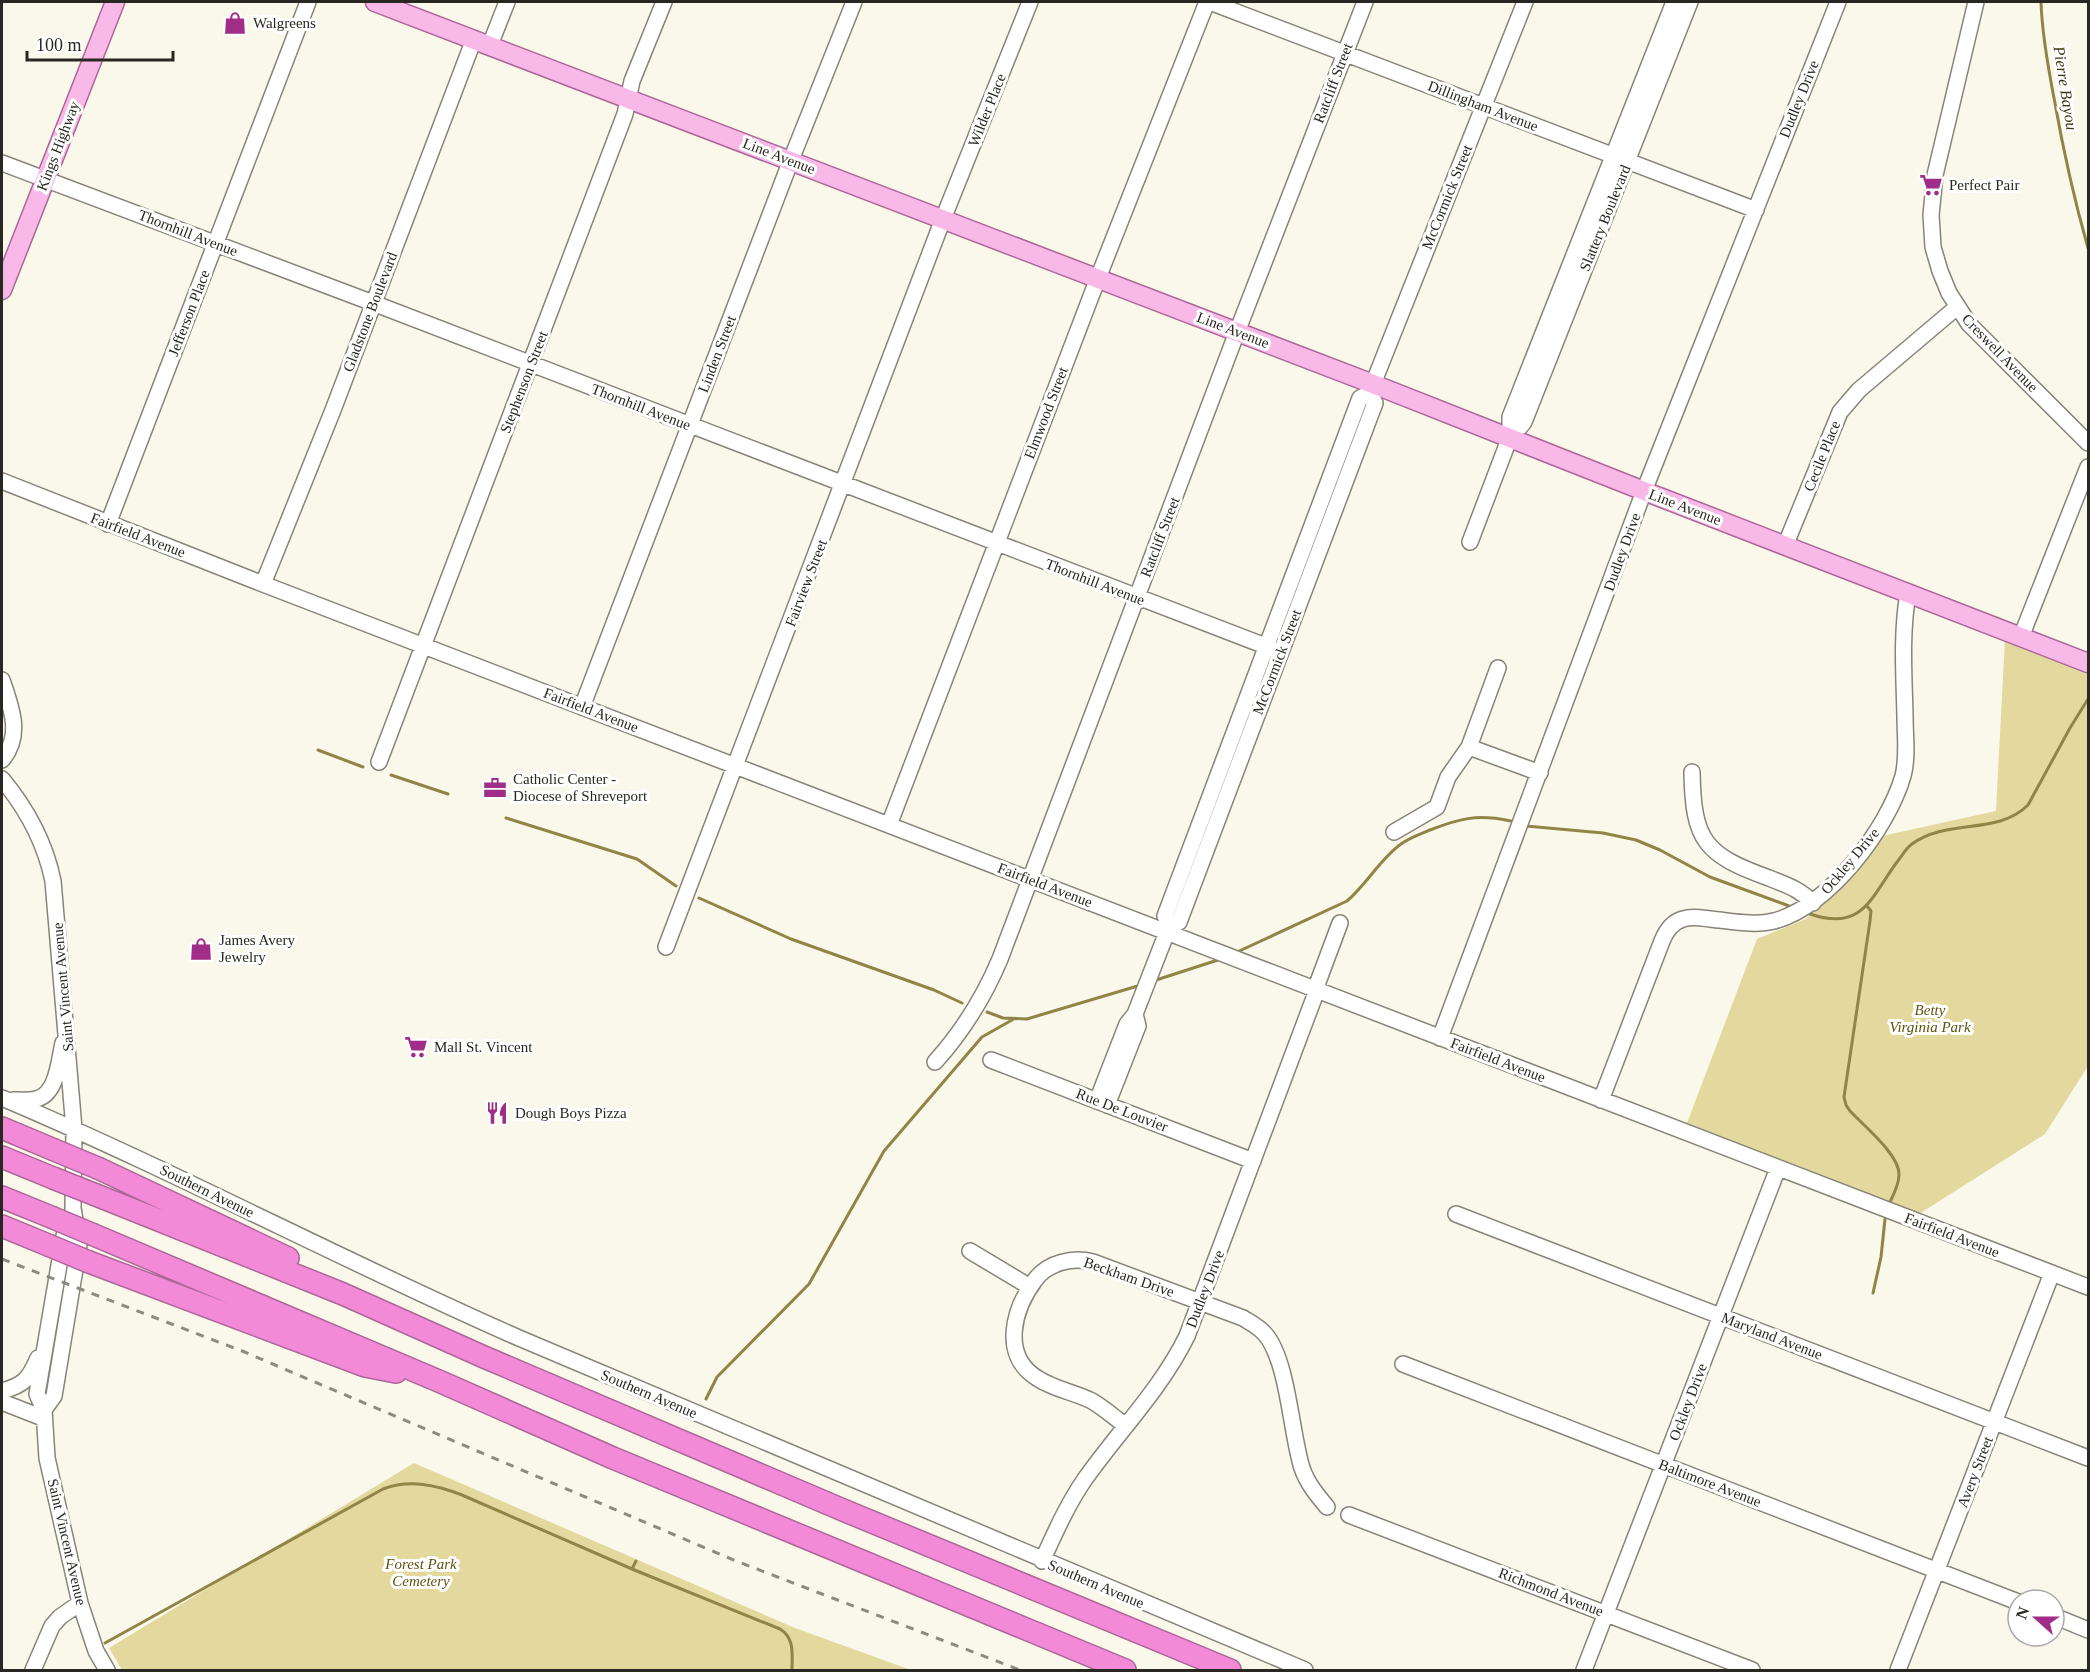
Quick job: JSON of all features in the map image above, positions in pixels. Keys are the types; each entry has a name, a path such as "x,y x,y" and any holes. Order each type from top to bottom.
{"highway":[{"path":"2,1128 100,1170 291,1260 484,1357"},
{"path":"2,1157 343,1294 484,1357 843,1510 1230,1671"},
{"path":"2,1197 441,1382 613,1458 1125,1671"},
{"path":"2,1226 89,1262 365,1366 441,1382"}],"main road":[{"name":"Kings Highway","path":"2,290 115,2"},
{"name":"Line Avenue","path":"375,2 1098,278 1237,332 1372,389 1512,434 1644,491 2085,662"}],"street":[{"name":"Jefferson Place","path":"108,524 308,2"},
{"name":"Gladstone Boulevard","path":"263,584 373,303 482,42 507,2"},
{"name":"Stephenson Street","path":"379,762 625,114 632,81 664,2"},
{"name":"Linden Street","path":"582,707 790,160 854,2"},
{"name":"Wilder Place","path":"943,219 1030,2"},
{"name":"Dillingham Avenue","path":"1208,2 1756,210"},
{"name":"Elmwood Street","path":"889,825 1098,278 1208,2"},
{"name":"Ratcliff Street","path":"935,1062 981,1000 1000,959 1237,332 1365,2"},
{"name":"McCormick Street","path":"1102,1103 1127,1024 1135,1014 1168,928 1166,916 1219,794 1324,517 1360,398 1372,389 1525,2"},
{"name":"Slattery Boulevard","path":"1512,434 1510,417 1674,2"},
{"name":"Slattery Boulevard","path":"1470,542 1512,434 1524,422 1629,162 1690,2"},
{"name":"Dudley Drive","path":"1440,1038 1644,491 1838,2"},
{"name":"Creswell Avenue","path":"1976,2 1935,175 1931,215 1934,247 1940,271 1957,307 1977,333 2088,443"},
{"name":"Thornhill Avenue","path":"2,163 1274,649"},
{"name":"Fairview Street","path":"666,947 943,219"},
{"name":"Cecile Place","path":"1785,546 1840,412 1860,390 1957,307"},
{"path":"2021,637 2088,467"},
{"name":"Fairfield Avenue","path":"2,481 1031,880 1168,928 1240,961 2088,1287"},
{"name":"Ockley Drive","path":"1601,1100 1666,931 1683,919 1692,917 1765,923 1787,917 1813,903 1826,892 1878,830 1903,775 1906,750 1904,620 1908,594"},
{"path":"1394,832 1437,807 1448,777 1469,747 1498,668"},
{"path":"2,680 14,723 11,744 2,760"},
{"path":"1469,747 1540,772"},
{"path":"1692,772 1693,801 1698,825 1705,840 1715,852 1736,866 1800,890 1813,903"},
{"name":"Saint Vincent Avenue","path":"2,779 36,829 51,872 57,913 74,1129 73,1208 79,1245 54,1396 44,1414"},
{"name":"Dudley Drive","path":"1042,1561 1073,1498 1169,1370 1187,1336 1340,923"},
{"path":"3,1099 33,1100 47,1094 55,1075 66,1028"},
{"name":"Rue De Louvier","path":"991,1060 1253,1161"},
{"name":"Southern Avenue","path":"3,1099 209,1191 462,1313 1305,1671"},
{"name":"Ockley Drive","path":"1584,1671 1778,1168"},
{"name":"Saint Vincent Avenue","path":"73,1208 64,1236 37,1394 44,1414 47,1458 80,1604 96,1651 107,1671"},
{"name":"Maryland Avenue","path":"1456,1214 2088,1458"},
{"path":"970,1251 1030,1287"},
{"name":"Beckham Drive","path":"1125,1426 1093,1402 1037,1378 1022,1364 1015,1348 1014,1327 1017,1314 1030,1287 1041,1274 1054,1265 1081,1259 1200,1303"},
{"name":"Avery Street","path":"1898,1671 2052,1273"},
{"path":"1200,1303 1243,1318 1255,1325 1270,1341 1278,1359 1302,1469 1310,1487 1327,1507"},
{"path":"2,1391 21,1384 28,1378 46,1339"},
{"name":"Baltimore Avenue","path":"1403,1364 2006,1597"},
{"path":"2,1402 44,1414"},
{"name":"Richmond Avenue","path":"1348,1515 1752,1671"},
{"path":"33,1671 52,1626 60,1617 80,1604"},
{"path":"2066,1621 2088,1629"}],"green space":[{"name":"Betty Virginia Park","path":"2005,638 2088,671 2088,1066 2045,1134 1919,1214 1687,1123 1757,939 1806,919 1862,862 1882,836 1996,811"},
{"name":"Forest Park Cemetery","path":"414,1463 795,1628 911,1670 122,1670 109,1648"}],"waterway":[{"name":"Pierre Bayou","path":"2041,2 2057,117 2088,248"},
{"path":"1810,914 1828,918 1854,915 1872,899 1904,852 1926,836 1956,828 2002,821 2016,815 2028,805 2088,699"},
{"path":"318,750 363,767"},
{"path":"391,775 448,794"},
{"path":"506,818 637,859 676,886"},
{"path":"1235,953 1347,901 1393,850 1411,838 1469,818 1511,821"},
{"path":"1526,826 1603,833 1636,840 1710,877 1789,906"},
{"path":"699,898 791,939 934,990 962,1003"},
{"path":"1867,906 1871,911 1870,921 1844,1097 1850,1111 1887,1150 1898,1167 1898,1182 1890,1202"},
{"path":"1153,981 1221,959"},
{"path":"987,1012 1003,1018 1027,1019 1141,985"},
{"path":"706,1399 717,1377 809,1284 884,1151 982,1037 1012,1020"},
{"path":"1873,1293 1881,1257 1885,1219"},
{"path":"105,1643 383,1489 403,1484 423,1484 462,1495 632,1569 780,1629 790,1642 792,1670"},
{"path":"632,1569 636,1561"}],"railway":[{"path":"2,1259 242,1351 736,1561 1020,1670"}],"place":[{"name":"Walgreens","path":"235,23"},
{"name":"Perfect Pair","path":"1931,185"},
{"name":"Catholic Center - Diocese of Shreveport","path":"495,788"},
{"name":"James Avery Jewelry","path":"201,949"},
{"name":"Mall St. Vincent","path":"416,1047"},
{"name":"Dough Boys Pizza","path":"497,1113"}]}
